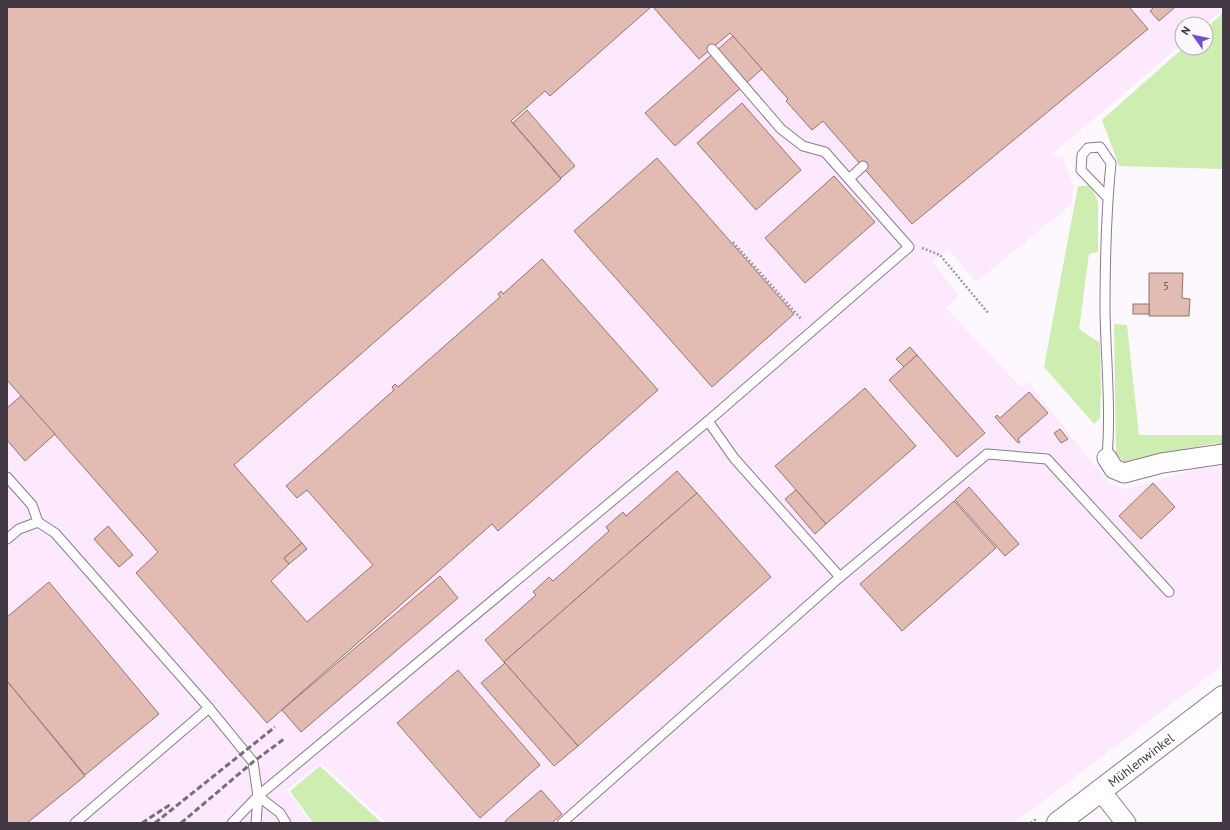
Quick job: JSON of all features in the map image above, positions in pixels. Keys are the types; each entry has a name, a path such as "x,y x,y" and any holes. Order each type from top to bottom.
{"street":[{"path":"1107,458 1114,469 1124,473 1162,463 1223,454"},
{"name":"Mühlenwinkel","path":"1058,823 1223,696"},
{"path":"1100,790 1126,823"}],"lane":[{"path":"232,823 258,796 708,421 909,247 826,152 803,146 781,129 712,48"},
{"path":"1107,197 1081,170 1082,155 1088,148 1100,147 1111,163 1107,197 1105,312 1109,436 1107,458"},
{"path":"850,178 863,166"},
{"path":"708,421 734,458 840,577"},
{"path":"562,823 840,577 987,454 1047,459 1169,592"},
{"path":"7,477 32,505 38,522 55,533 209,708 253,762 258,796 256,823"},
{"path":"7,539 19,529 38,522"},
{"path":"75,823 209,708"},
{"path":"258,796 280,813 286,823"}],"path":[{"path":"733,242 812,331"},
{"path":"909,247 922,248 940,255 990,314"}],"shaded area":[{"path":"7,7 1223,7 1223,10 1214,17 1214,16 1174,16 1174,51 1051,155 1063,157 1073,185 1072,204 976,282 948,249 933,262 959,296 946,308 1021,387 1028,382 1103,476 1112,485 1126,489 1203,467 1223,466 1223,665 1014,823 386,823 320,763 287,790 311,823 7,823"}],"green space":[{"path":"1223,13 1223,169 1119,166 1102,120 1174,56 1214,56 1214,21"},
{"path":"1078,186 1090,186 1098,201 1098,252 1089,254 1079,329 1100,343 1100,418 1094,424 1044,367"},
{"path":"1114,324 1127,325 1139,435 1223,435 1223,445 1216,443 1124,462 1116,453"},
{"path":"320,766 382,823 313,823 290,791"}],"building":[{"path":"7,7 651,7 550,96 545,91 511,121 561,179 234,465 302,543 284,558 289,564 271,581 307,622 373,565 307,490 297,498 286,486 394,390 392,387 395,384 398,387 500,297 498,294 501,291 503,294 542,259 658,390 498,531 492,524 267,723 136,573 158,552 7,380"},
{"path":"653,7 1129,7 1148,29 912,224 823,121 812,130 786,101 788,99 730,33 699,59"},
{"path":"1154,7 1174,8 1159,21 1150,11"},
{"path":"733,36 762,69 675,146 645,113"},
{"path":"742,103 801,170 756,210 697,143"},
{"path":"527,110 575,166 561,178 513,123"},
{"path":"657,158 794,314 712,387 574,231"},
{"path":"834,176 875,222 805,283 765,238"},
{"path":"1149,273 1183,273 1182,298 1190,299 1189,316 1149,316"},
{"path":"1133,304 1149,304 1149,314 1133,314"},
{"path":"910,347 917,355 904,367 896,359"},
{"path":"917,355 985,433 957,457 889,380"},
{"path":"865,388 916,446 826,524 775,466"},
{"path":"1029,392 1048,413 1018,439 1020,442 1018,443 995,417 997,415 1000,418"},
{"path":"21,396 55,434 25,461 7,440 7,408"},
{"path":"1060,429 1068,439 1061,443 1054,433"},
{"path":"677,471 697,493 504,662 485,640 536,595 533,592 549,577 553,581 609,531 606,527 623,512 626,516"},
{"path":"1153,483 1175,507 1141,539 1119,516"},
{"path":"969,487 1019,544 1005,556 955,500"},
{"path":"796,490 826,524 815,534 785,499"},
{"path":"697,493 771,577 578,746 504,662"},
{"path":"954,501 996,548 902,631 860,584"},
{"path":"108,526 133,555 119,567 94,539"},
{"path":"302,543 307,549 289,564 284,558"},
{"path":"440,576 458,598 301,732 282,710"},
{"path":"49,582 159,714 85,775 7,681 7,617"},
{"path":"505,663 578,746 554,766 481,683"},
{"path":"458,670 540,765 480,818 397,723"},
{"path":"7,681 85,776 27,823 7,823"},
{"path":"541,790 562,814 552,823 507,823 505,821"}],"railway":[{"path":"155,823 275,727"},
{"path":"181,823 253,762 284,739"},
{"path":"142,823 171,804"}]}
